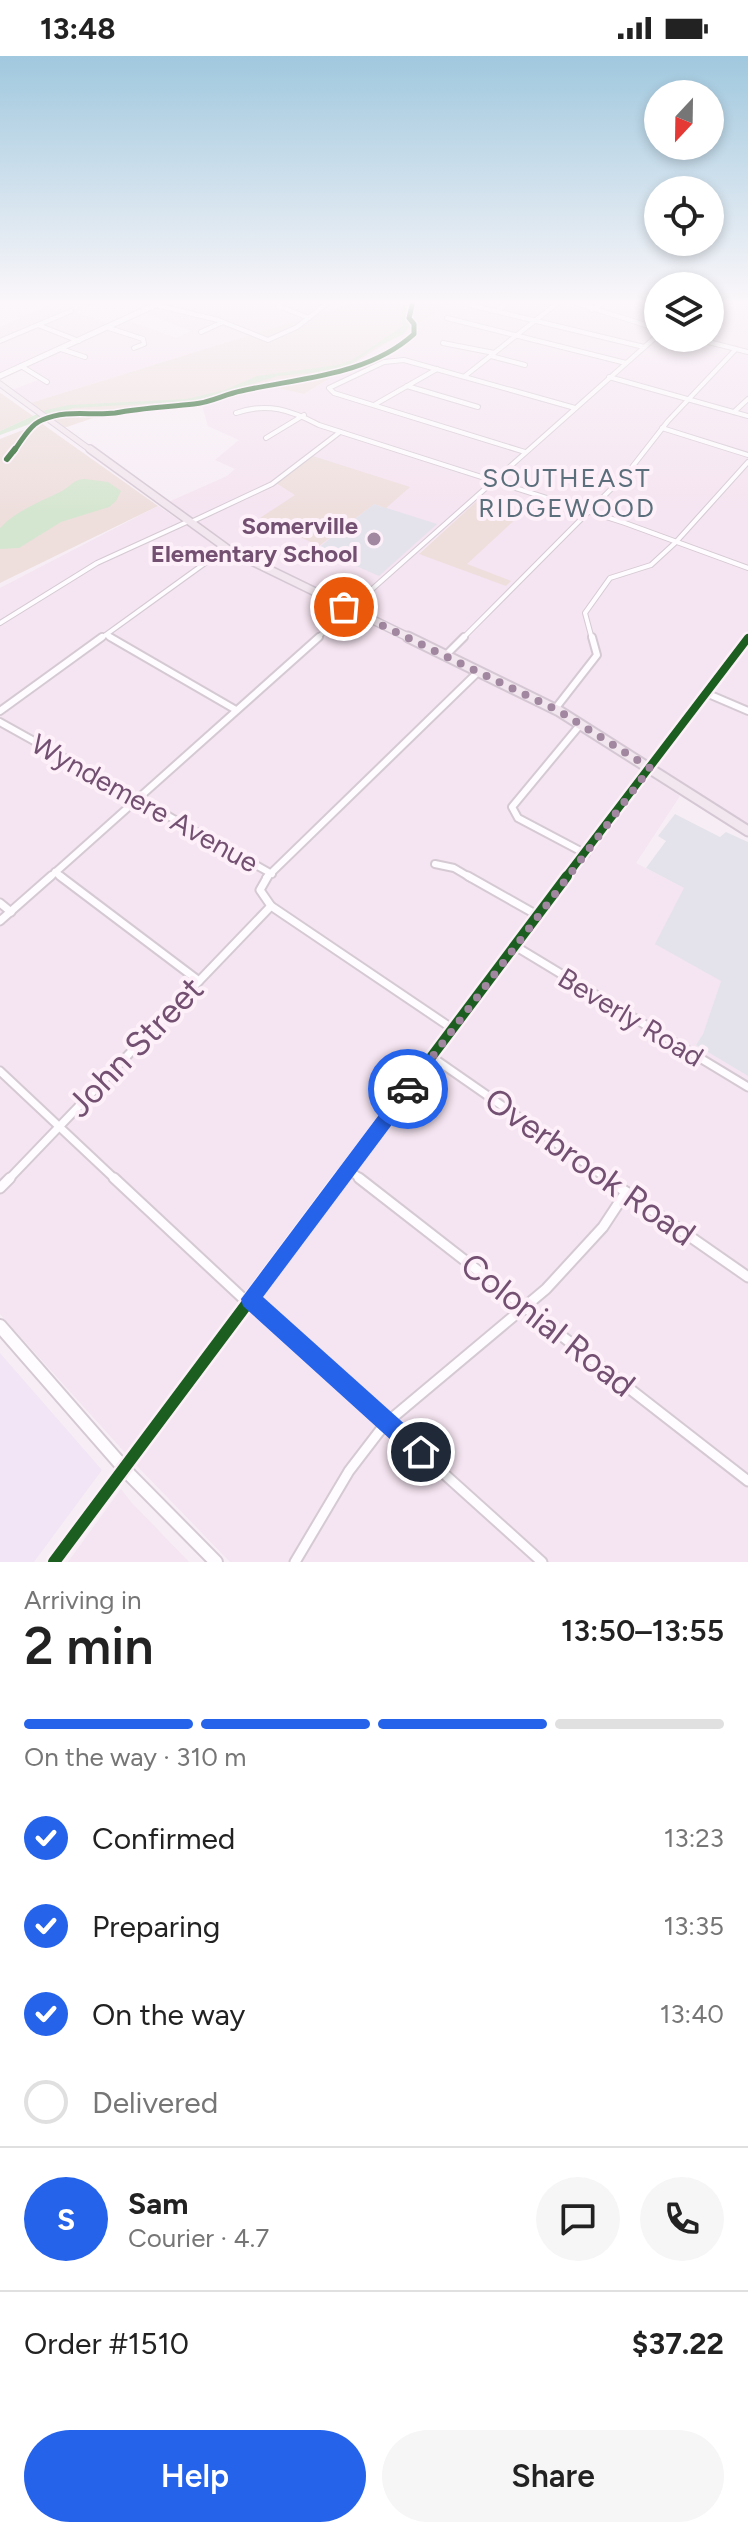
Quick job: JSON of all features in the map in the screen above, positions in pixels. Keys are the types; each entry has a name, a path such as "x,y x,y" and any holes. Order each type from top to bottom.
{"main road":[{"path":"0,384 226,548 555,709 748,831"},
{"path":"0,1326 123,1467 216,1562"}],"street":[{"path":"30,371 47,382"},
{"path":"365,371 329,389 525,452"},
{"path":"374,405 434,371"},
{"path":"447,371 575,408"},
{"path":"465,376 471,371"},
{"path":"0,921 616,371"},
{"path":"446,655 629,471 662,428 715,371"},
{"path":"609,377 748,416"},
{"path":"407,386 478,407"},
{"path":"734,412 748,399"},
{"path":"236,413 269,405 304,415 319,425 494,480 748,568"},
{"path":"266,438 304,415"},
{"path":"662,428 748,455"},
{"path":"0,623 97,563 272,484 340,432"},
{"path":"555,709 597,655 585,613 610,578 651,565 676,542 748,462"},
{"path":"0,711 226,548"},
{"path":"106,635 236,710"},
{"path":"54,1562 748,638"},
{"path":"272,874 479,671"},
{"path":"706,693 748,711"},
{"name":"Wyndemere Avenue","path":"0,722 272,874 265,879 260,890 271,906 453,1029"},
{"path":"580,725 512,807 518,818 586,854"},
{"path":"435,864 454,868 537,915"},
{"path":"55,872 199,981"},
{"path":"0,903 11,912"},
{"name":"John Street","path":"0,1188 271,906"},
{"name":"Beverly Road","path":"515,946 748,1087"},
{"name":"Overbrook Road","path":"432,1057 748,1277"},
{"path":"0,1071 249,1301 542,1562"},
{"name":"Colonial Road","path":"348,1169 748,1481"},
{"path":"295,1562 374,1435 588,1248 626,1192"}],"shaded area":[{"path":"28,371 133,371 27,404 9,391 40,379"},
{"path":"133,371 341,371 304,394 273,387 202,405 93,418 61,429 27,404"},
{"path":"324,371 278,376 195,401 73,408 0,435 0,431 46,410 69,405 187,399 225,390 257,376"},
{"path":"341,371 748,371 748,831 580,725 229,550 166,503 227,476 235,469 215,460 239,440 208,426 202,405 273,386 304,394","holes":["465,512 466,565 510,581 419,553"]},
{"path":"2,394 33,416 0,431"},
{"path":"41,423 158,506 0,583 0,439"},
{"path":"313,456 410,487 386,508 374,504 319,546 260,518 295,495 276,483"},
{"path":"84,479 108,482 121,491 109,507 61,522 19,548 0,549 0,528 14,516"},
{"path":"479,499 521,514 467,564 511,581 506,586 419,554"},
{"name":"Somerville Elementary School","path":"374,504 437,524 379,576 317,549"},
{"path":"158,506 233,557 553,714 680,796 636,863 684,888 721,981 703,1034 696,1045 748,1076 748,1562 230,1562 138,1467 0,1314 0,588"},
{"path":"675,814 720,837 726,832 748,842 748,1076 696,1045 703,1034 721,981 655,944 684,888 646,868 666,841 658,836"},
{"path":"0,1353 102,1470 34,1562 0,1562"},
{"path":"121,1489 131,1502 189,1562 68,1562"}],"cycle path":[{"path":"7,459 38,421 56,415 87,411 113,413 127,409 198,404 240,391 337,371"},
{"path":"54,1562 748,638"}],"way so far":[{"path":"344,607 559,711 650,768 408,1089"}],"place":[{"name":"Somerville Elementary School","path":"374,539"}],"district":[{"name":"SOUTHEAST RIDGEWOOD","path":"567,493"}],"route":[{"path":"408,1089 250,1299 421,1452"}]}
